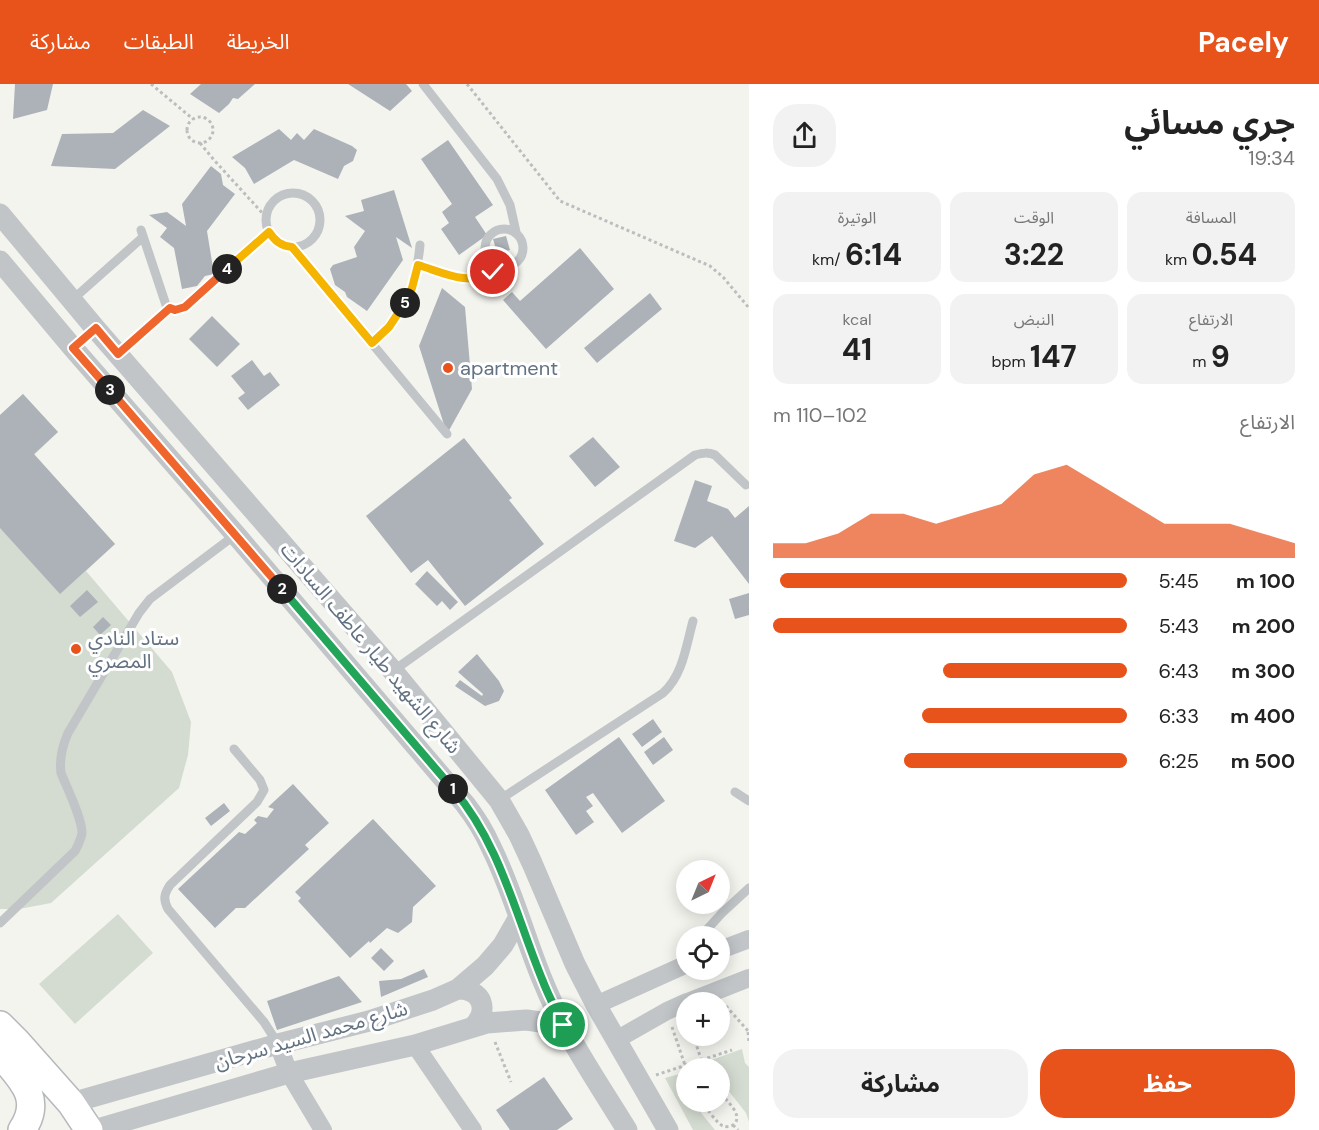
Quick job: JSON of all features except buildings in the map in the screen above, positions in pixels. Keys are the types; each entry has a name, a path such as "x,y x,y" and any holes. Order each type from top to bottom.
{"main road":[{"path":"0,1025 71,1103 89,1130"},
{"path":"0,1054 24,1082 31,1098 30,1115 22,1130"}],"street":[{"name":"شارع الشهيد طيار عاطف السادات","path":"0,214 393,672 499,800 519,835 570,953 596,1005 668,1130"},
{"name":"شارع الشهيد طيار عاطف السادات","path":"0,261 465,804 491,846 542,980 563,1025 627,1130"},
{"path":"73,348 96,328"},
{"name":"شارع محمد السيد سرحان","path":"71,1103 278,1044 369,1021 433,1000 458,988 475,976 495,956 519,917"},
{"path":"730,946 749,939"},
{"path":"596,1005 676,966"},
{"path":"713,991 749,978"},
{"path":"458,988 474,992 479,998 482,1005 480,1025"},
{"path":"616,1040 676,1007"},
{"name":"شارع محمد السيد سرحان","path":"94,1130 289,1073 415,1045 480,1025 508,1020 526,1020 563,1025"},
{"path":"278,1044 289,1073 323,1130"},
{"path":"415,1045 473,1130"}],"lane":[{"path":"423,84 497,179 510,205 516,232"},
{"path":"292,193 307,197 313,202 319,216 317,231 313,238 300,246 292,247 278,243 273,238 266,225 266,217 272,203 285,194 292,193"},
{"path":"503,228 516,232 524,243 522,257 512,266 498,266 492,263 485,252 485,245 491,233 503,228"},
{"path":"72,300 142,234 166,304 175,310 185,307 269,232"},
{"path":"372,343 389,327 412,288 420,245"},
{"path":"292,247 447,434"},
{"path":"418,265 471,279 486,276 498,266"},
{"path":"118,354 170,308"},
{"path":"393,672 696,455 703,453 715,455 746,485"},
{"path":"0,923 75,851 79,844 82,828 61,773 62,749 68,733 139,613 150,599 236,535"},
{"path":"499,800 663,693 676,676 693,621"},
{"path":"234,749 260,780 264,790 257,802 170,885 164,897 168,909 264,1022 278,1044"},
{"path":"735,792 749,801"},
{"path":"709,926 749,888"}],"path":[{"path":"151,84 193,119"},
{"path":"467,84 560,201 710,266 723,277 749,308"},
{"path":"200,117 206,118 213,129 207,141 201,142 194,141 187,130 193,119 200,117"},
{"path":"201,142 214,160 266,217"},
{"path":"713,991 748,1031 749,1042"},
{"path":"667,1011 682,1058"},
{"path":"480,1025 511,1082"},
{"path":"707,1058 732,1050"},
{"path":"639,1081 676,1069"},
{"path":"710,1112 720,1125 726,1127 733,1125 736,1120 735,1112 730,1106"},
{"path":"733,1125 738,1130"}],"shaded area":[{"name":"ستاد النادي المصري","path":"23,394 58,432 34,455 115,544 86,571 172,672 191,722 188,755 179,788 51,903 19,909 0,909 0,415"},
{"path":"118,914 153,953 75,1024 39,984"},
{"path":"742,1049 745,1063 749,1067 749,1122 746,1113 730,1093 730,1058 717,1058"},
{"path":"676,1075 676,1098 665,1078"},
{"path":"683,1112 701,1112 715,1130 693,1130"}],"place":[{"name":"apartment","path":"448,368"},
{"name":"ستاد النادي المصري","path":"76,649"}],"route":[{"path":"493,272 478,279 471,279 418,265 412,288 402,308 389,327 372,343 292,247 278,243 269,232 185,307 175,310 170,308 118,354 96,328 73,348 465,804 491,846 542,980 563,1025"}]}
